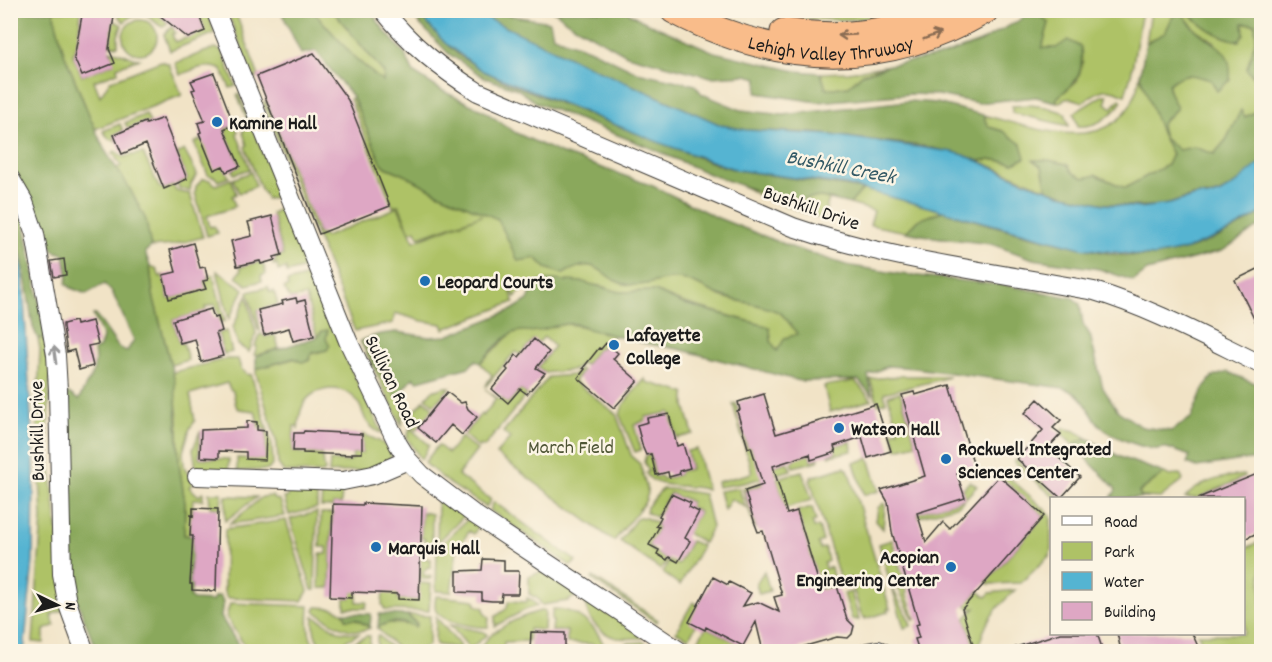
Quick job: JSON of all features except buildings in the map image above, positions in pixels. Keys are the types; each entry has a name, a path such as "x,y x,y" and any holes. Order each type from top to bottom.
{"highway":[{"name":"Lehigh Valley Thruway","path":"674,10 706,27 749,42 793,52 837,55 903,46 948,30 985,10"},
{"name":"Lehigh Valley Thruway","path":"714,10 766,28 811,35 837,35 876,32 898,27 944,10"}],"street":[{"name":"Sullivan Road","path":"214,10 348,341 408,460 422,475 475,515 681,651"},
{"name":"Bushkill Drive","path":"383,10 403,35 452,76 478,92 793,227 837,242 874,251 1112,297 1144,308 1262,365"},
{"name":"Bushkill Drive","path":"10,178 31,219 39,250 56,355 62,574 68,602 85,651"},
{"path":"197,476 343,481 373,475 408,460"},
{"path":"867,651 883,651"}],"green space":[{"path":"124,10 141,11 141,15 130,17 124,22 118,16"},
{"path":"803,10 869,11 829,15"},
{"path":"10,11 53,11 64,53 104,149 130,189 146,220 151,247 145,252 150,266 153,295 175,382 179,464 185,503 184,535 193,536 190,597 193,600 213,601 214,597 220,596 223,602 221,617 242,651 97,651 73,591 66,549 74,540 72,514 66,506 67,392 79,400 93,371 94,351 100,347 103,337 93,315 96,315 119,348 127,351 134,340 112,292 104,284 86,294 71,288 66,283 68,277 64,254 54,251 46,238 38,237 11,174"},
{"path":"53,11 81,11 78,41 73,55 82,76 114,63 110,50 139,59 117,67 118,72 94,81 100,96 110,81 161,61 169,64 182,95 95,129 64,53"},
{"path":"145,11 153,11 168,22 163,27 145,14"},
{"path":"198,11 207,11 213,34 170,51 164,35 172,26 175,42 205,31"},
{"path":"227,11 235,11 259,77 254,79"},
{"path":"281,11 313,11 354,57 383,82 384,73 333,11 371,11 404,53 414,73 441,90 484,111 516,133 560,153 653,186 718,218 794,248 846,265 900,274 1010,286 1073,298 1080,304 1083,324 1090,335 1103,388 1118,411 1142,427 1171,431 1191,418 1203,389 1212,377 1228,372 1261,386 1261,460 1243,460 1197,467 1187,463 1190,456 1167,448 1155,449 1141,446 1110,433 1099,425 1078,396 1063,388 888,366 868,375 872,395 858,380 800,381 678,349 588,329 576,324 515,332 480,363 476,360 469,367 418,381 413,378 396,397 362,340 380,334 397,332 429,337 447,336 512,310 528,300 535,283 551,280 583,282 619,292 655,291 681,303 766,326 770,329 771,341 777,351 785,338 798,334 780,313 718,294 686,280 674,279 630,285 612,279 594,267 576,268 563,274 546,268 536,258 518,261 498,219 438,193 386,167 381,162 353,98 316,51 301,54"},
{"path":"313,11 333,11 384,73 383,83 354,57"},
{"path":"407,11 416,11 461,57 503,81 718,165 737,170 863,189 850,204 821,197 796,200 754,190 709,174 537,103 517,89 485,78 449,54"},
{"path":"472,11 499,11 508,15 550,22 553,36 589,49 637,72 695,85 702,94 741,110 783,115 908,101 937,103 987,116 984,118 989,127 1003,131 1021,144 1025,158 1014,163 990,159 979,161 964,155 922,146 814,133 746,130 721,125"},
{"path":"551,11 626,11 641,20 714,52 796,71 821,73 826,89 849,86 862,74 890,65 941,56 980,42 1020,20 1031,11 1035,11 1049,23 1042,48 1056,48 1068,40 1081,47 1082,57 1078,77 1057,98 1056,102 1036,97 978,103 938,95 910,94 818,102 757,93 758,78 746,75 711,77 627,55"},
{"path":"766,11 899,11 867,18 833,20"},
{"path":"1035,11 1142,11 1131,75 1125,95 1112,90 1102,90 1083,102 1068,99 1056,102 1057,98 1077,81 1083,62 1056,48 1042,48 1049,23"},
{"path":"1151,11 1186,11 1210,31 1239,41 1244,34 1243,23 1255,24 1256,38 1247,68 1251,75 1261,81 1261,109 1245,117 1241,111 1226,140 1214,154 1194,147 1179,150 1164,139 1172,154 1167,165 1125,188 1097,175 1084,178 1073,173 1067,164 1034,161 1042,167 1047,189 979,161 990,159 1014,163 1003,131 989,127 984,118 987,116 1061,133 1098,130 1114,123 1127,110 1134,98 1140,75 1163,134 1161,126 1177,108 1169,91 1169,83 1174,79 1184,75 1194,75 1211,80 1217,91 1215,42 1195,29 1182,13 1173,16 1165,33 1146,43"},
{"path":"1186,11 1261,11 1261,81 1247,70 1256,38 1255,24 1243,23 1244,34 1239,41 1210,30"},
{"path":"1182,13 1194,28 1221,48 1228,60 1230,80 1217,91 1211,80 1194,75 1184,75 1169,84 1169,91 1177,108 1161,126 1164,138 1179,150 1194,147 1214,154 1226,140 1241,110 1245,117 1261,109 1261,162 1241,180 1224,191 1212,195 1191,196 1164,205 1105,204 1047,189 1042,167 1033,160 1067,164 1073,173 1084,178 1096,175 1125,188 1167,165 1172,154 1161,133 1140,75 1146,43 1165,33 1173,16"},
{"path":"113,20 122,25 118,36 118,46 110,45"},
{"path":"140,20 152,25 157,37 152,49 140,54 128,49 123,37 128,25"},
{"path":"215,48 221,50 236,86 230,88 222,70 217,68 201,68 180,75 175,63"},
{"path":"890,65 862,74 849,86 826,89 821,73 848,72"},
{"path":"239,94 278,191 275,197 267,199 262,192 245,147 247,145 243,133 247,119 237,95"},
{"path":"1103,95 1107,95 1106,103 1112,108 1120,99 1122,101 1103,120 1091,125 1078,126 1074,113"},
{"path":"353,98 381,162 386,167 498,219 518,261 536,258 546,268 563,274 576,268 594,267 620,283 630,285 674,279 686,280 723,297 760,305 781,313 799,334 777,351 771,341 770,329 766,326 681,302 655,291 619,292 601,286 551,280 526,286 515,297 507,280 514,302 444,329 442,324 395,313 393,323 355,331 315,232 318,231 325,237 398,207 414,241 482,215 419,237 416,230 410,232 399,205 393,207 350,99"},
{"path":"266,101 317,228 314,230 263,103"},
{"path":"1030,105 1065,113 1069,126 1012,113 1012,106"},
{"path":"146,114 150,123 145,122 128,129 125,123"},
{"path":"120,124 123,131 114,135 116,141 109,139 103,131"},
{"path":"233,126 238,130 237,134 250,169 234,174 232,170 240,166 224,129"},
{"path":"202,139 229,177 218,181 215,177 208,175 194,143"},
{"path":"184,150 197,174 190,191 179,188 177,184 187,179 177,154"},
{"path":"115,151 123,157 143,153 159,187 164,189 173,185 176,191 190,194 203,237 173,245 151,247 130,190 116,168 121,166 113,153"},
{"path":"251,172 256,186 239,193 233,179"},
{"path":"203,179 210,180 216,185 231,179 236,194 232,196 235,206 233,208 207,216 210,227 214,226 218,233 207,236 195,193 196,186"},
{"path":"743,186 796,200 821,197 829,199 823,219 758,195"},
{"path":"10,188 23,215 46,337 38,339 33,327 22,257 11,224"},
{"path":"863,189 943,211 918,220 906,232 870,225 874,211 850,204"},
{"path":"279,209 287,212 309,267 287,273 286,268 278,271 277,264 273,265 276,261 275,257 283,255 272,213"},
{"path":"943,211 1078,247 1130,256 1170,253 1198,246 1237,228 1261,213 1261,225 1222,251 1147,271 1134,281 1099,269 1033,259 991,244 906,232 918,220"},
{"path":"259,262 264,266 266,274 261,276 262,281 247,285 236,277 241,270 240,267"},
{"path":"150,266 156,268 160,277 163,275 169,299 205,288 203,281 213,275 225,321 221,322 215,304 205,307 206,311 173,320 188,360 171,365 153,295"},
{"path":"217,271 244,289 229,319"},
{"path":"312,275 349,365 383,434 365,420 360,406 347,392 328,389 315,393 304,404 298,430 298,426 294,426 293,452 322,454 325,471 323,473 284,472 278,464 277,444 256,369 327,350 326,339 322,331 317,337 306,296 290,299 284,288 288,287 287,282"},
{"path":"268,287 270,292 274,291 278,305 257,311 260,331 248,292"},
{"path":"247,296 256,333 249,352 238,345 233,327"},
{"path":"566,324 614,335 585,365 581,363 574,370 544,373 538,367 554,346 544,337 538,343 533,340 521,355 514,353 485,387 492,375 480,363 511,334 525,329 537,331"},
{"path":"328,330 326,339 330,345 327,350 312,353 309,361 301,362 294,358 256,369 256,356 317,337 322,331"},
{"path":"227,331 232,352 224,354 218,333"},
{"path":"262,334 265,337 275,335 279,348 256,356 254,355 257,347 255,346 259,335"},
{"path":"46,337 50,376 49,453 66,609 51,615 55,625 44,630 44,643 33,642 42,518 37,418 40,349 38,339"},
{"path":"362,340 385,382 403,404 402,425 360,341"},
{"path":"226,359 238,359 241,369 248,375 251,374 272,445 273,464 268,470 237,471 237,458 265,459 266,430 259,427 255,411 239,409 236,406 233,391 227,383 190,394 195,421 190,428 183,452 184,466 193,483 189,487 199,496 203,492 203,500 193,499 190,536 184,536 185,503 179,464 178,418 173,372"},
{"name":"March Field","path":"580,369 582,371 574,381 616,414 632,457 640,464 648,493 645,502 614,541 496,454 510,438 503,432 549,377 573,375"},
{"path":"901,376 948,377 884,393 886,402 878,404 870,379"},
{"path":"645,379 646,382 685,393 685,405 693,434 677,438 670,412 645,417 646,420 634,425 641,450 635,452 620,416 626,401"},
{"path":"855,381 872,400 830,412 824,386"},
{"path":"450,387 435,404 426,398 432,391"},
{"path":"485,389 508,403 520,389 527,394 484,447 481,445 479,448 464,435 496,399"},
{"path":"900,392 916,444 897,449 892,432 898,430 888,396"},
{"path":"424,400 433,410 416,430 410,425 413,413"},
{"path":"736,403 748,447 751,447 759,470 787,462 791,470 744,483 718,487 717,482 752,473 733,404"},
{"path":"410,428 429,445 422,459 407,438"},
{"path":"1063,428 1075,431 1089,439 1077,442 1075,447 1061,433"},
{"path":"200,431 199,458 229,459 228,474 196,468 193,449"},
{"path":"362,434 385,445 391,458 371,470 329,473 330,460 348,462 353,459 352,453 362,453"},
{"path":"461,437 477,450 458,475 491,500 486,507 450,484 425,462 438,445 448,453"},
{"path":"1089,439 1120,457 1164,473 1139,492 1141,497 1112,497 1116,490 1075,447 1076,442"},
{"path":"851,441 852,451 829,455 836,452 834,446"},
{"path":"697,449 707,490 657,482 650,479 646,473 649,471 644,462 646,455 650,455 655,477 661,476 663,479 679,475 680,471 691,469 687,451"},
{"path":"810,454 811,460 819,458 818,461 793,467 794,458"},
{"path":"869,458 879,491 864,495 854,463"},
{"path":"1017,459 1060,497 1054,497 1014,462"},
{"path":"845,467 848,469 890,609 887,609 888,612 865,619 862,617 850,578 840,580 810,480 811,477"},
{"path":"802,471 812,500 785,508 777,481 745,491 757,527 754,528 743,488"},
{"path":"1003,472 1050,514 1050,555 1021,583 989,584 986,582 1044,516 999,476"},
{"path":"1164,473 1170,476 1180,474 1183,480 1161,497 1141,497 1139,493"},
{"path":"1244,475 1245,477 1200,497 1186,497 1204,484"},
{"path":"970,481 977,486 965,499 962,490"},
{"path":"739,488 745,507 731,499 724,510 719,491"},
{"path":"662,489 704,494 712,527 704,543 687,533 699,512 689,506 691,502 682,497 670,493 656,517 646,512 647,507"},
{"path":"294,490 306,494 317,494 317,508 289,515 284,498 288,497 288,492"},
{"path":"342,491 341,504 321,507 322,492"},
{"path":"209,493 222,493 221,508 210,507"},
{"path":"226,496 257,497 225,521"},
{"path":"272,496 280,500 285,516 230,524 262,497"},
{"path":"438,499 464,516 437,543"},
{"path":"965,499 959,505 918,517 917,513"},
{"path":"494,502 576,561 571,566 490,510"},
{"path":"884,503 883,529 876,521 878,508"},
{"path":"812,507 816,521 812,522 814,528 819,527 823,541 818,543 820,549 825,548 828,561 824,563 825,569 831,567 834,581 831,582 832,588 823,599 797,511"},
{"path":"317,512 315,590 312,590 290,519"},
{"path":"422,512 432,514 432,549 425,548 425,539 421,538"},
{"path":"321,513 332,513 330,588 319,588 320,554 327,554 327,547 320,547"},
{"path":"640,517 657,523 656,526 659,527 649,546 667,560 661,570 620,541"},
{"path":"468,519 478,526 474,534 469,531 457,550 451,592 436,591 437,548"},
{"path":"286,520 308,591 302,601 227,598 224,592 225,529"},
{"path":"892,540 914,620 897,586 895,577 889,579 879,544"},
{"path":"691,541 702,546 680,585 663,573 669,560 678,565"},
{"path":"1261,541 1261,651 1206,651 1198,635 1245,635 1245,549"},
{"path":"420,558 431,559 431,568 428,567 423,572 424,575 431,577 430,579 420,579"},
{"path":"546,570 579,594 568,601 542,605 537,598 529,594 529,576"},
{"path":"764,571 770,591 759,594 756,584"},
{"path":"593,577 658,620 656,622 592,579"},
{"path":"950,581 971,599 978,591 986,597 990,593 1015,590 991,617 977,651 975,651 965,619 975,608 971,609 954,594"},
{"path":"419,583 431,584 429,611 385,610 382,604 383,593 398,590 398,599 418,600"},
{"path":"892,587 910,622 911,626 904,628"},
{"path":"352,590 360,592 357,592 357,602 367,602 366,608 345,608 345,598 351,598"},
{"path":"851,592 859,620 852,619 844,594"},
{"path":"436,596 475,600 476,605 484,608 485,614 489,617 488,627 468,625 439,615 435,606"},
{"path":"527,598 537,606 495,626 495,617 506,609 509,601 527,602"},
{"path":"587,598 642,638 617,638 604,633 590,618 586,605"},
{"path":"693,602 698,605 696,625 689,638 676,632"},
{"path":"230,603 309,606 310,636 320,651 248,651 226,617"},
{"path":"316,607 333,608 344,613 346,619 356,619 370,628 356,631 341,627 320,615 314,610"},
{"path":"553,609 570,612 586,621 598,635 605,651 593,651 593,644 567,643 567,631 552,631"},
{"path":"545,611 544,630 529,629 528,641 504,642 503,651 479,651 483,643 497,631 514,621"},
{"path":"344,613 371,614 370,627 356,619 346,619"},
{"path":"379,614 407,615 417,625 415,627 391,623 378,628"},
{"path":"407,615 430,616 429,644 416,650 400,651 377,628 388,623 407,625 417,623"},
{"path":"314,616 338,631 359,634 347,640 339,651 326,649 315,636"},
{"path":"436,617 460,646 459,648 437,645 435,642"},
{"path":"450,625 484,632 487,635 470,649"},
{"path":"706,627 743,646 740,651 714,651 697,643"},
{"path":"370,636 370,651 346,651 351,644"},
{"path":"377,636 379,636 394,651 377,651"},
{"path":"644,642 654,651 616,651 627,643"}],"water":[{"name":"Bushkill Creek","path":"416,11 472,11 721,125 746,130 831,135 953,152 1060,194 1104,204 1140,208 1169,204 1200,195 1208,197 1219,194 1234,185 1261,162 1261,213 1226,233 1184,250 1154,256 1138,255 1081,248 846,185 737,170 663,144 483,71 445,43"},
{"path":"11,229 21,262 23,281 34,469 33,561 24,652 10,651"}],"place":[{"name":"Kamine Hall","path":"217,122"},
{"name":"Leopard Courts","path":"425,281"},
{"name":"Lafayette College","path":"614,345"},
{"name":"Watson Hall","path":"839,428"},
{"name":"Rockwell Integrated Sciences Center","path":"946,459"},
{"name":"Marquis Hall","path":"376,547"},
{"name":"Acopian Engineering Center","path":"951,567"}]}
